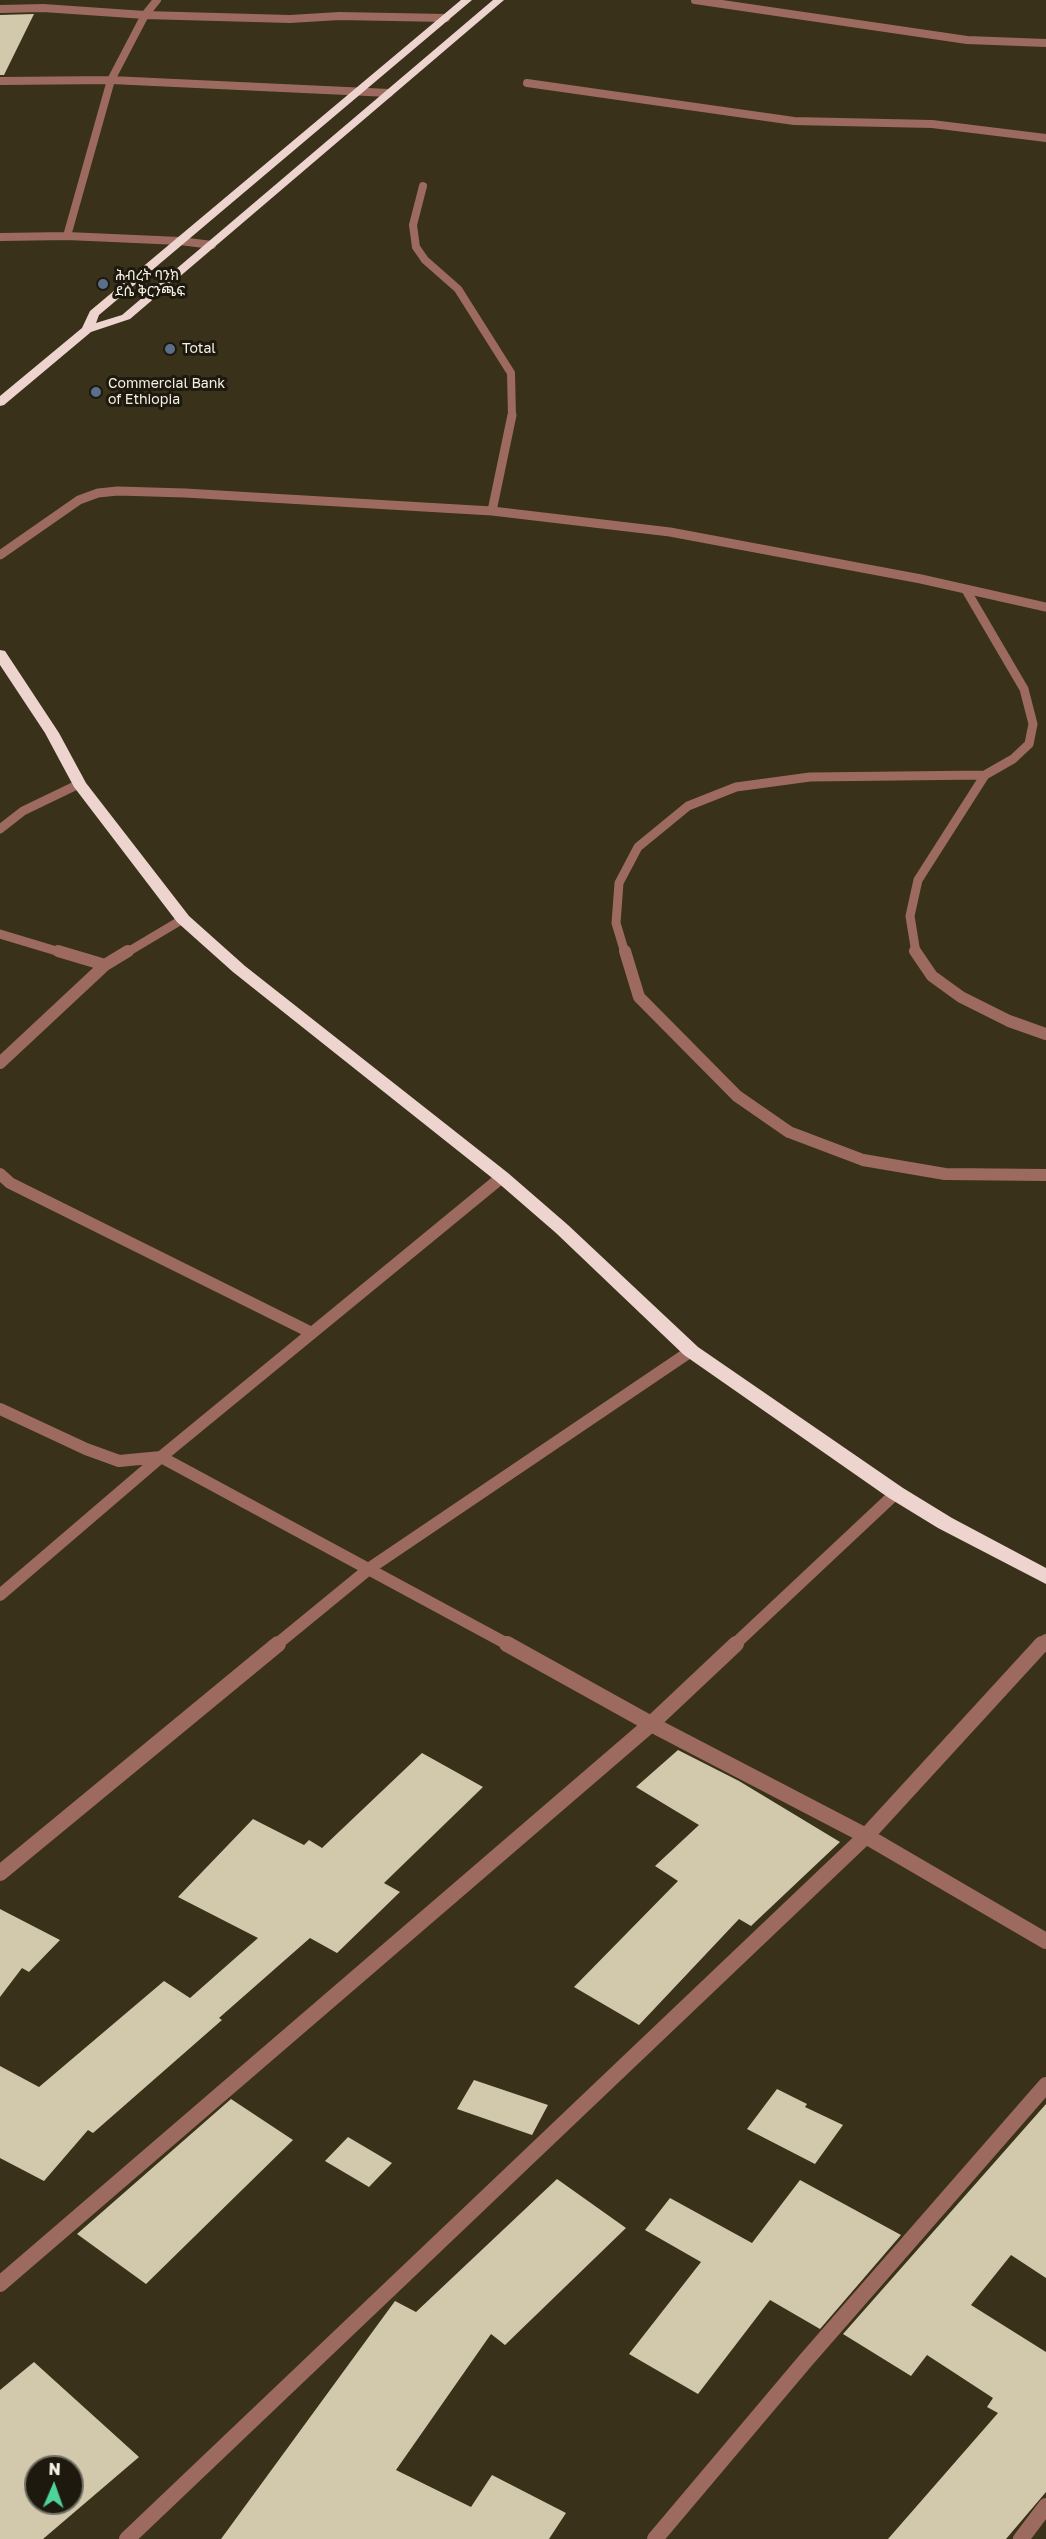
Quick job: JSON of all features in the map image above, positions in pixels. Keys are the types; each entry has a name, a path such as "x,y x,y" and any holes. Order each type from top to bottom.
{"highway":[{"path":"87,330 94,313 467,0"},
{"path":"0,402 87,330 126,317 499,0"},
{"path":"137,277 169,282"},
{"path":"0,654 52,733 79,784 183,919 239,969 502,1177 562,1229 691,1352 896,1493 945,1523 1046,1577"}],"street":[{"path":"67,236 111,80 145,15 157,0"},
{"path":"695,0 967,40 1046,43"},
{"path":"0,9 43,8 145,15 290,19 339,16 446,18"},
{"path":"0,81 111,80 389,93"},
{"path":"528,84 794,122 932,124 1046,138"},
{"path":"423,186 413,225 416,247 425,260 458,289 512,373 512,421 492,511"},
{"path":"0,237 67,236 180,241 212,245"},
{"path":"0,555 79,500 98,493 118,491 492,511 670,532 901,575 1046,607"},
{"path":"966,590 1024,689 1033,724 1029,744 1013,759 985,775 918,880 910,916 915,951 932,976 961,998 1009,1021 1046,1034"},
{"path":"985,775 810,777 736,787 688,806 638,847 619,883 616,923 639,997 737,1096 789,1132 863,1160 945,1174 1046,1175"},
{"path":"0,829 23,811 79,784"},
{"path":"0,1063 105,965 183,919"},
{"path":"0,934 105,965"},
{"path":"0,1174 10,1183 312,1333"},
{"path":"0,1595 161,1457 502,1177"},
{"path":"0,1873 370,1568 691,1352"},
{"path":"0,1409 87,1449 120,1461 161,1457 370,1568 651,1724 867,1836 1046,1941"},
{"path":"0,2284 651,1724 896,1493"},
{"path":"127,2539 867,1836 1046,1640"},
{"path":"655,2539 806,2360 1046,2085"},
{"path":"1021,2539 1046,2506"}],"building":[{"path":"34,14 4,75 0,75 0,15"},
{"path":"678,1750 739,1781 840,1842 751,1926 739,1919 639,2025 574,1987 678,1881 655,1866 699,1825 636,1787"},
{"path":"422,1753 483,1787 384,1883 400,1892 337,1953 310,1938 219,2018 222,2020 93,2133 88,2130 44,2181 0,2158 0,2066 39,2087 164,1981 190,1998 258,1938 178,1897 253,1819 304,1845 309,1840 322,1848"},
{"path":"0,1909 60,1940 29,1972 22,1968 0,1997"},
{"path":"474,2080 548,2105 532,2135 457,2109"},
{"path":"777,2089 807,2104 805,2107 843,2125 815,2164 747,2129"},
{"path":"231,2099 293,2140 146,2284 77,2234"},
{"path":"1046,2104 1046,2278 1011,2255 971,2305 1046,2352 1046,2492 1006,2539 888,2539 998,2413 987,2407 993,2398 927,2355 911,2376 843,2334"},
{"path":"348,2137 392,2163 369,2187 325,2161"},
{"path":"557,2179 626,2228 505,2345 491,2334 396,2470 471,2507 492,2475 566,2513 549,2539 221,2539 395,2301 416,2312"},
{"path":"800,2180 901,2235 820,2329 770,2300 698,2394 629,2354 701,2262 645,2230 670,2198 752,2243"},
{"path":"34,2362 139,2457 84,2504 84,2455 24,2455 24,2515 71,2515 43,2539 0,2539 0,2390"}],"place":[{"name":"ሕብረት ባንክ ደሴ ቅርንጫፍ","path":"103,284"},
{"name":"Total","path":"170,349"},
{"name":"Commercial Bank of Ethiopia","path":"96,392"}]}
